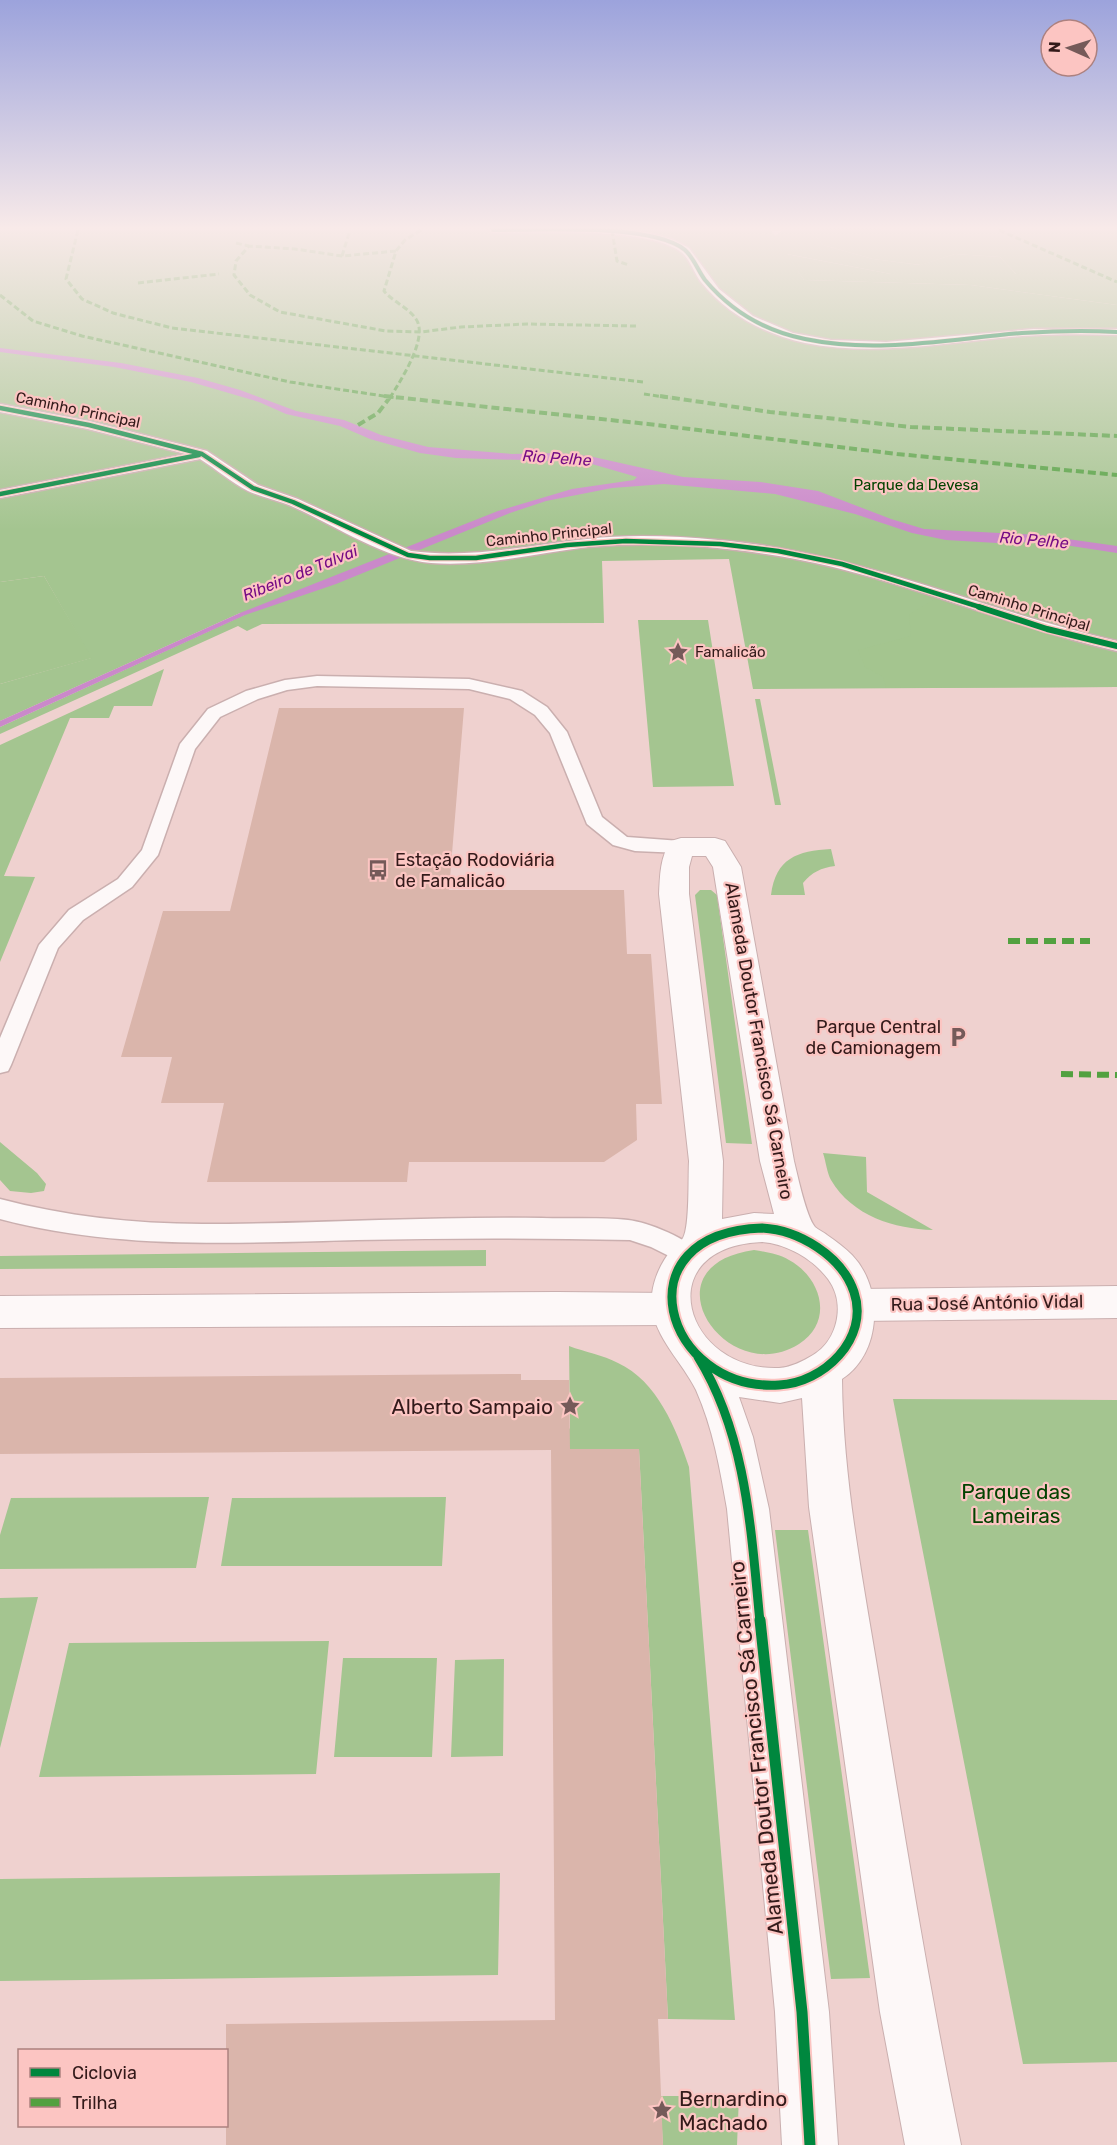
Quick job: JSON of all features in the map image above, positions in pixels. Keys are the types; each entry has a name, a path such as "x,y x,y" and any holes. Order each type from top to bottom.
{"street":[{"name":"Alameda Doutor Francisco Sá Carneiro","path":"681,848 715,847 727,867 777,1161 787,1202 801,1237"},
{"path":"0,1312 671,1309 671,1290 677,1272 694,1249 706,1202 706,1161 674,894 675,867 681,848"},
{"name":"Alameda Doutor Francisco Sá Carneiro","path":"694,1249 719,1234 738,1229 759,1227 801,1237 828,1254 848,1277 857,1305 856,1331 844,1354 822,1373 799,1382 773,1385 746,1382 720,1372 698,1357"},
{"name":"Rua José António Vidal","path":"857,1305 1117,1302"},
{"name":"Alameda Doutor Francisco Sá Carneiro","path":"671,1309 681,1334 698,1357 718,1396 735,1440 748,1509 802,2012 810,2145"},
{"path":"822,1373 822,1408 830,1508 907,2012 933,2145"}],"lane":[{"path":"773,330 807,340 875,346 1022,333 1117,332"},
{"name":"Caminho Principal","path":"0,408 89,425 202,454 253,488 293,502 408,555 428,559 449,559 581,543 629,541 740,546 842,564 1023,622 1117,646"},
{"path":"0,494 202,454"},
{"path":"0,1065 49,945 76,915 125,883 151,850 186,748 214,713 252,695 285,684 317,681 469,684 516,695 542,711 558,732 594,820 620,841 635,845 681,848"},
{"path":"0,1209 30,1217 118,1229 201,1234 488,1227 630,1230 694,1249"}],"green space":[{"name":"Parque da Devesa","path":"0,330 1117,330 1117,687 753,689 729,559 602,561 604,623 262,624 247,631 238,626 0,734 0,727 244,615 240,613 0,721 0,684 91,658 44,576 0,582"},
{"path":"44,576 92,658 0,684 0,582"},
{"path":"934,599 1077,645 1117,654 1117,687 886,688 883,677 865,667 858,650 911,636 909,614"},
{"path":"638,620 708,620 734,786 653,787"},
{"path":"164,669 152,706 114,706 109,718 70,718 4,876 35,877 0,962 0,745"},
{"path":"755,699 760,699 781,805 775,805"},
{"path":"831,849 835,866 817,871 806,879 803,883 805,895 771,895 778,872 790,859 808,852"},
{"path":"700,890 711,890 717,895 752,1144 726,1143 695,895"},
{"path":"0,1142 37,1173 46,1184 44,1191 31,1193 10,1191 0,1180"},
{"path":"823,1153 866,1157 867,1192 933,1230 890,1223 850,1203 831,1180"},
{"path":"486,1250 486,1266 0,1269 0,1256"},
{"path":"754,1250 781,1256 800,1268 816,1289 820,1300 817,1324 810,1335 799,1344 772,1354 746,1351 724,1339 708,1320 700,1299 704,1278 721,1261"},
{"path":"569,1346 612,1360 644,1381 671,1422 689,1467 735,2020 668,2019 639,1449 551,1449 570,1428"},
{"name":"Parque das Lameiras","path":"893,1399 1117,1400 1117,2062 1023,2064"},
{"path":"209,1497 196,1568 0,1569 0,1535 11,1498"},
{"path":"446,1497 442,1566 221,1566 232,1498"},
{"path":"775,1530 808,1530 870,1978 831,1979"},
{"path":"38,1597 0,1748 0,1598"},
{"path":"329,1641 316,1774 39,1777 69,1643"},
{"path":"343,1658 437,1658 432,1757 334,1757"},
{"path":"504,1659 503,1756 451,1757 455,1660"},
{"path":"500,1873 498,1975 0,1981 0,1879"},
{"path":"660,2096 739,2096 737,2145 663,2145"}],"water":[{"name":"Rio Pelhe","path":"0,348 121,363 198,378 240,390 296,411 344,420 381,435 428,447 512,454 560,453 589,456 683,477 760,482 818,491 924,529 1039,535 1117,546 1117,553 1045,542 997,543 946,540 912,533 855,514 775,494 664,484 612,488 546,501 510,513 336,584 245,615 0,727 0,721 240,613 498,511 572,489 634,480 637,477 585,462 456,458 420,453 370,439 340,426 286,414 259,402 191,382 114,367 0,352"}],"building":[{"path":"279,708 464,708 449,890 624,890 627,954 651,954 662,1104 636,1104 637,1140 604,1162 409,1162 407,1182 207,1182 224,1103 161,1103 172,1057 121,1057 163,911 230,911"},
{"path":"521,1374 521,1380 569,1380 570,1449 639,1449 668,2019 658,2019 663,2145 226,2145 228,2049 226,2049 226,2024 555,2020 551,1450 0,1454 0,1378"}],"marked path":[{"path":"63,330 290,382 389,397 648,424 897,454 1117,475"},
{"path":"190,330 643,382"},
{"path":"380,330 421,332 436,330"},
{"path":"358,425 376,415 383,407 413,357 420,330"},
{"path":"644,394 770,412 911,427 1117,436"},
{"path":"1008,941 1090,941"},
{"path":"1061,1074 1117,1075"}],"cycle path":[{"path":"773,330 804,339 858,346 913,344 1034,332 1117,332"},
{"path":"0,408 89,425 202,454 253,488 293,502 408,555 430,558 476,558 567,545 645,540 752,548 842,564 1047,629 1117,646"},
{"path":"0,494 199,455"},
{"path":"698,1357 704,1361 715,1368 727,1375 746,1382 780,1385 809,1378 833,1364 849,1343 857,1319 855,1293 841,1268 814,1245 786,1232 762,1228 731,1231 702,1244 693,1251 679,1269 673,1283 671,1298 675,1321 681,1333 697,1355 700,1360 703,1364 724,1409 736,1451 748,1509 802,2012 810,2145"}],"place":[{"name":"Famalicão","path":"678,652"},
{"name":"Estação Rodoviária de Famalicão","path":"378,870"},
{"name":"Parque Central de Camionagem","path":"958,1037"},
{"name":"Alberto Sampaio","path":"570,1406"},
{"name":"Bernardino Machado","path":"662,2110"}],"water label":[{"name":"Ribeiro de Talvai","path":"300,573"}]}
